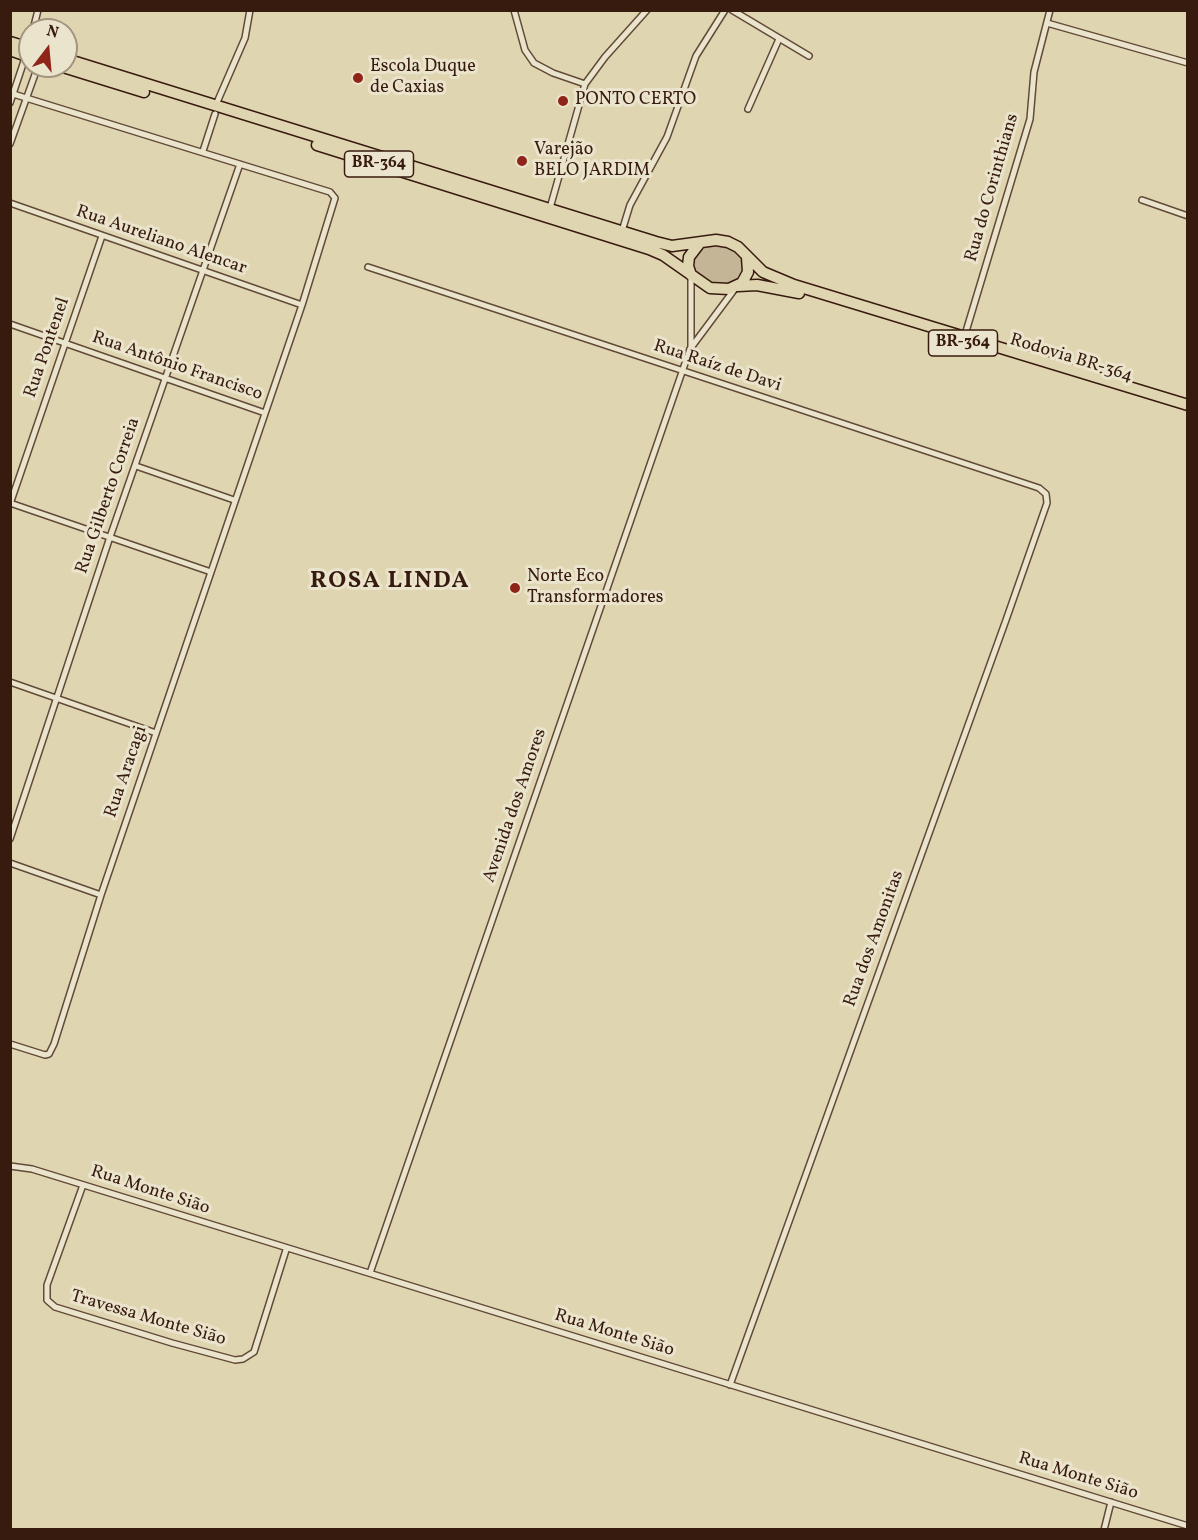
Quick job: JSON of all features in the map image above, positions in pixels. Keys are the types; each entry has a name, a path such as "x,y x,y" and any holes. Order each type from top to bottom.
{"highway":[{"name":"BR-364","path":"78,63 215,110 649,249 710,288 722,290 737,286"},
{"name":"BR-364","path":"78,71 550,208 672,246 716,240 728,242 763,272 794,285 1188,405"},
{"path":"691,275 688,261 699,244"},
{"path":"737,286 748,272 747,257"},
{"name":"Rodovia BR-364","path":"737,286 775,287 799,293 1188,412"}],"street":[{"path":"203,151 215,110 245,38 250,10"},
{"path":"514,10 525,50 534,63 553,74 585,84"},
{"path":"550,208 585,84 605,57 647,10"},
{"path":"622,231 630,205 667,137 696,56 725,10"},
{"path":"732,10 809,56"},
{"name":"Rua do Corinthians","path":"964,338 1030,120 1030,95 1050,10"},
{"path":"1047,23 1188,63"},
{"path":"748,109 779,39"},
{"path":"10,103 18,78"},
{"path":"10,144 34,78"},
{"path":"12,94 203,151 334,195 302,305 234,500 136,466"},
{"name":"Rua Gilberto Correia","path":"10,839 110,537 240,164"},
{"path":"1142,200 1188,216"},
{"name":"Rua Aureliano Alencar","path":"10,203 302,305"},
{"name":"Rua Pontenel","path":"11,503 102,236"},
{"name":"Rua Raíz de Davi","path":"368,267 1039,488 1046,494 1047,503"},
{"name":"Avenida dos Amores","path":"370,1273 683,372 690,349 691,275"},
{"name":"Avenida dos Amores","path":"690,349 737,286"},
{"name":"Rua Antônio Francisco","path":"10,324 265,413"},
{"name":"Rua Aracagi","path":"10,1044 49,1054 234,500"},
{"path":"11,503 211,572"},
{"name":"Rua dos Amonitas","path":"730,1385 1047,503"},
{"path":"10,682 156,733"},
{"path":"10,862 101,895"},
{"name":"Rua Monte Sião","path":"10,1166 32,1169 286,1250 370,1273 1188,1526"},
{"name":"Travessa Monte Sião","path":"83,1185 47,1285 47,1300 55,1307 172,1343 243,1359 254,1352 286,1250"},
{"path":"1104,1530 1111,1502"}],"shaded area":[{"path":"714,244 731,249 741,259 743,271 738,281 721,286 699,281 692,265 697,250"}],"place":[{"name":"Escola Duque de Caxias","path":"358,78"},
{"name":"PONTO CERTO","path":"563,101"},
{"name":"Varejão BELO JARDIM","path":"522,161"},
{"name":"Norte Eco Transformadores","path":"515,588"}],"district":[{"name":"ROSA LINDA","path":"390,583"}]}
